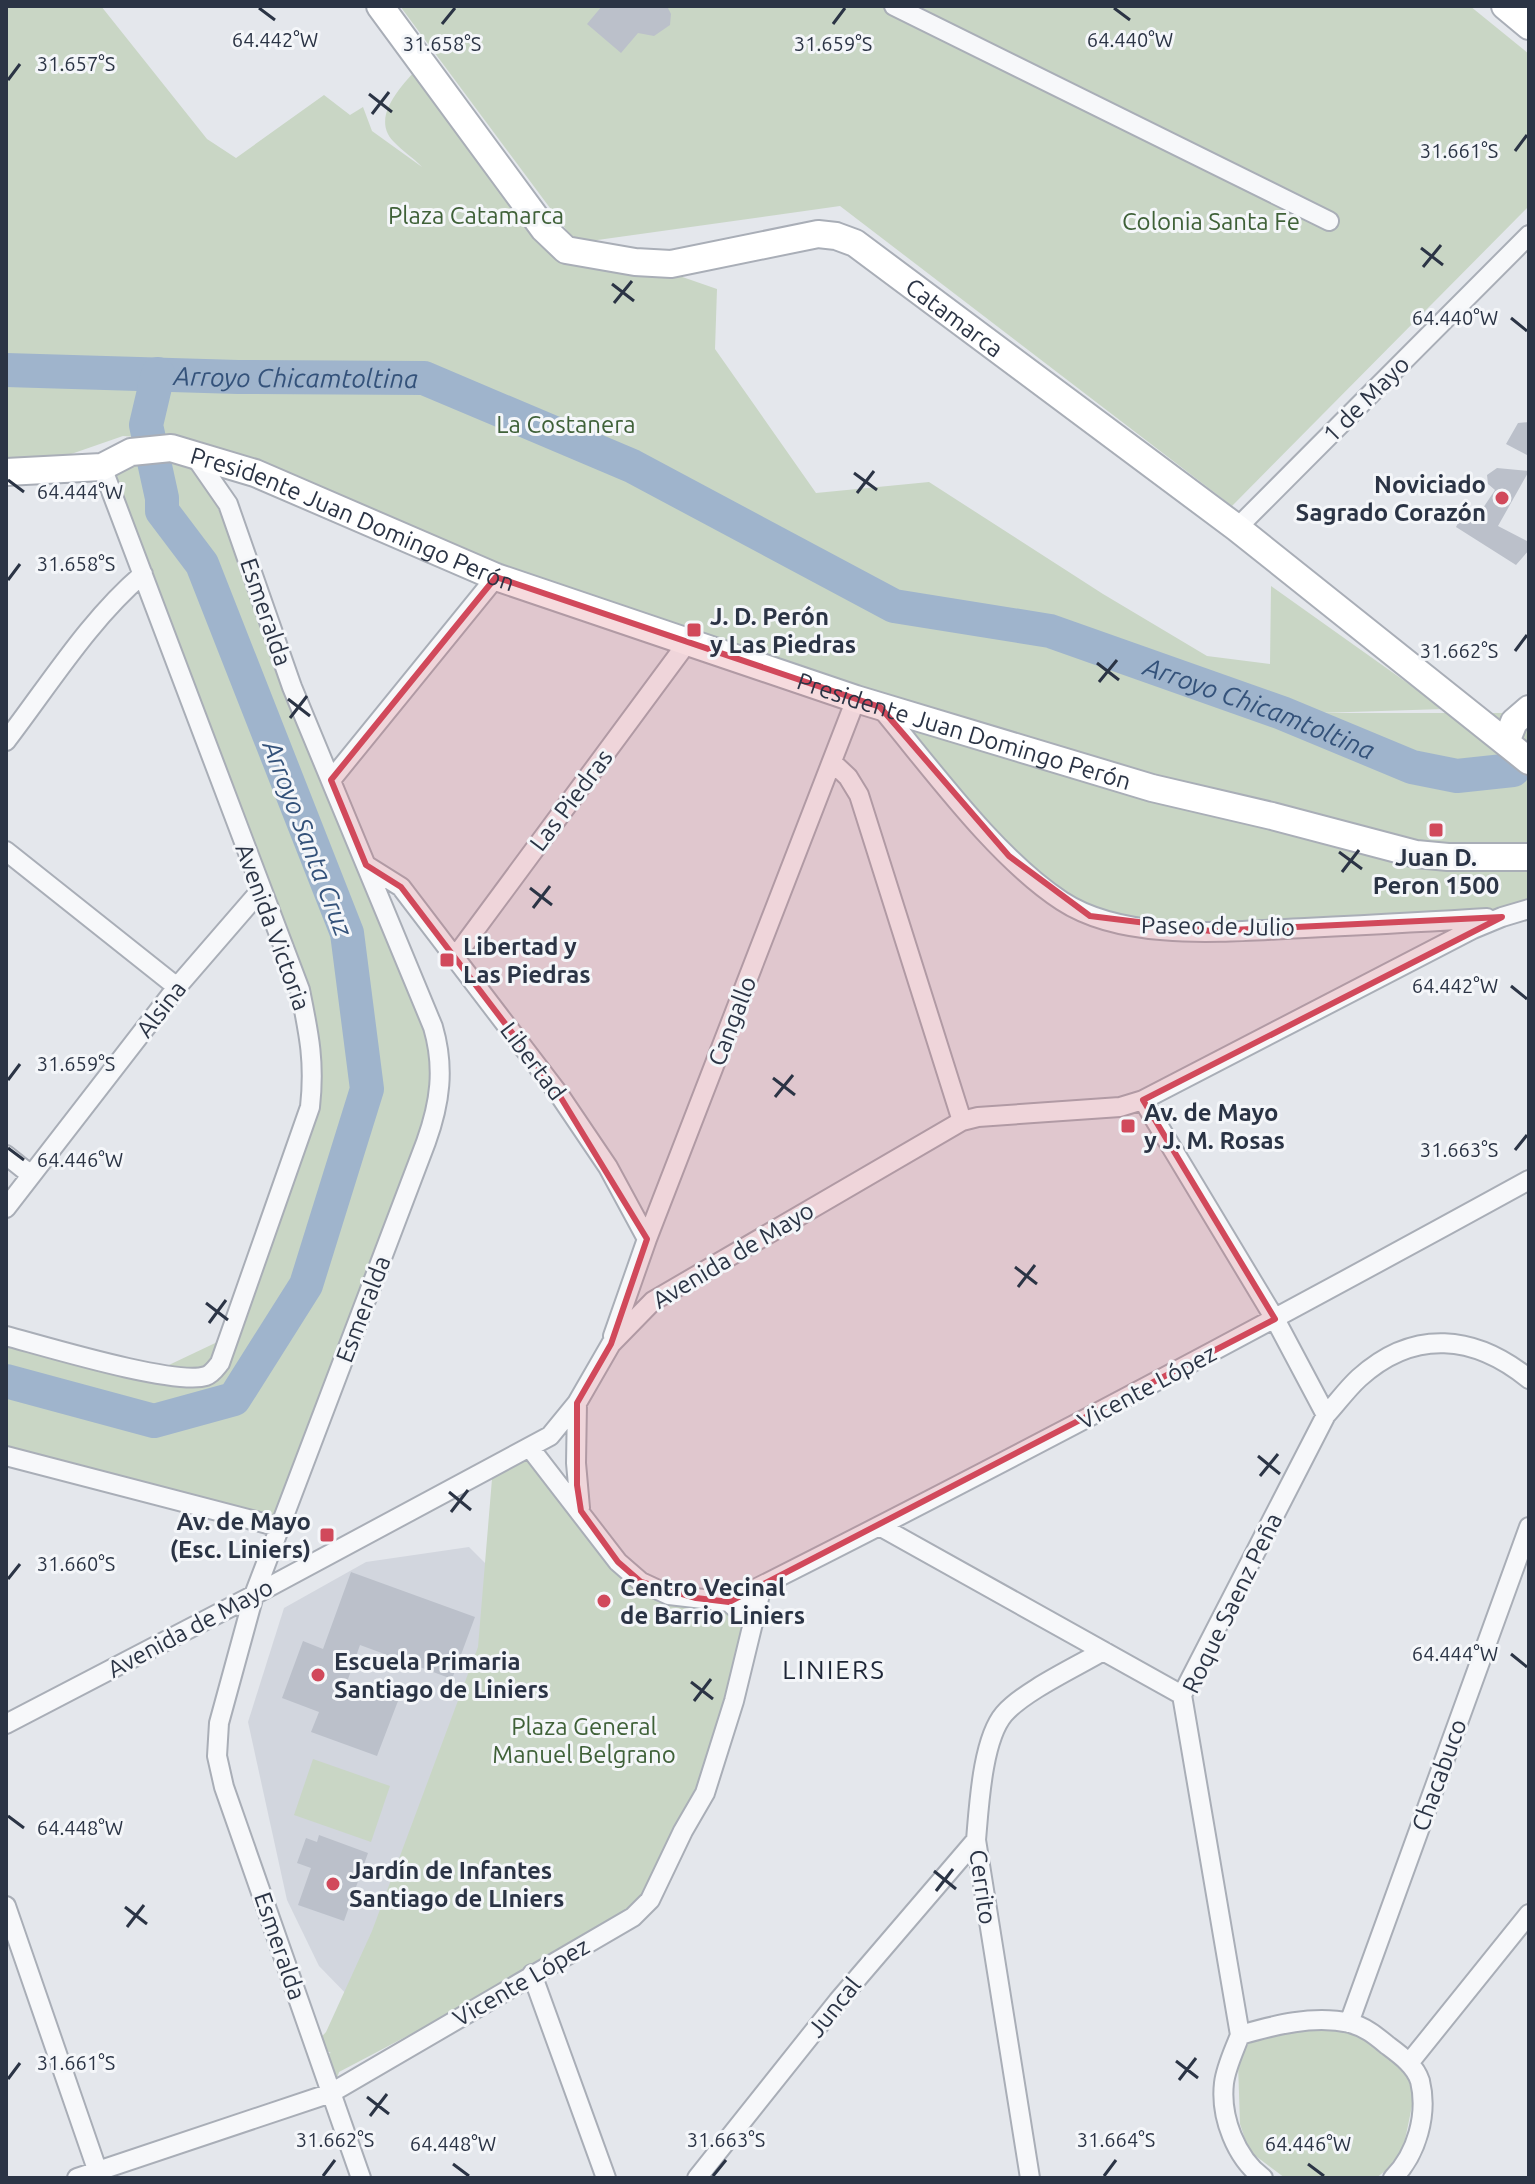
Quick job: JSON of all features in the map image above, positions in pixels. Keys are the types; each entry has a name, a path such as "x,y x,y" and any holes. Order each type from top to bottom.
{"street":[{"name":"Catamarca","path":"380,6 544,229 566,250 635,262 671,264 818,234 855,243 1237,528 1529,761"},
{"path":"894,6 1329,221"},
{"path":"1505,6 1529,26"},
{"name":"1 de Mayo","path":"1237,528 1529,235"},
{"name":"Presidente Juan Domingo Perón","path":"6,472 102,467 131,452 182,451 255,473 496,577 868,703 1152,788 1416,854 1529,857"},
{"name":"Esmeralda","path":"182,451 228,504 292,687 436,1036 442,1069 437,1109 254,1595 219,1723 217,1756 224,1787 361,2178"},
{"name":"Avenida Victoria","path":"6,1336 152,1373 196,1378 210,1375 220,1363 310,1107 312,1048 300,990 102,467"},
{"path":"6,741 97,622 124,590 143,574"},
{"path":"331,780 496,577"},
{"name":"Las Piedras","path":"455,957 687,643"},
{"name":"Cangallo","path":"611,1344 647,1239 833,763 868,703"},
{"name":"Paseo de Julio","path":"868,703 1009,856 1062,901 1090,916 1163,930 1211,931 1502,917"},
{"path":"1506,742 1514,722 1529,709"},
{"path":"833,763 848,777 859,795 962,1121"},
{"path":"6,851 177,987"},
{"name":"Libertad","path":"366,865 401,887 558,1093 608,1167 647,1239"},
{"name":"Alsina","path":"6,1208 177,987 261,890"},
{"name":"Avenida de Mayo","path":"6,1724 530,1448 558,1429 611,1344 636,1315 662,1295 962,1121 978,1117 1120,1107 1143,1100 1473,929 1529,909"},
{"path":"1143,1100 1275,1319 1326,1415"},
{"path":"6,1155 31,1175"},
{"name":"Vicente López","path":"729,1602 881,1527 1275,1319 1529,1180"},
{"name":"Roque Saenz Peña","path":"1263,2178 1241,2157 1224,2103 1224,2084 1240,2035 1182,1695 1326,1415 1360,1377 1408,1347 1434,1342 1460,1343 1486,1351 1529,1379"},
{"path":"577,1403 576,1463 581,1511"},
{"path":"530,1448 618,1562 641,1582 669,1595 729,1602 753,1624"},
{"path":"6,1456 279,1527"},
{"path":"881,1527 1182,1695"},
{"name":"Chacabuco","path":"1349,2023 1529,1527"},
{"name":"Vicente López","path":"77,2178 99,2174 331,2093 633,1917 650,1900 705,1793 734,1701 762,1586"},
{"name":"Cerrito","path":"1024,2174 976,1840 981,1785 991,1740 1003,1715 1025,1697 1103,1651"},
{"name":"Juncal","path":"697,2178 838,2001 976,1840"},
{"path":"6,1906 99,2174"},
{"path":"1409,2063 1529,1914"},
{"path":"532,1974 606,2178"},
{"path":"1240,2035 1282,2023 1349,2023 1369,2030 1409,2063 1420,2080 1419,2135 1408,2164 1393,2178"}],"highlighted area":[{"path":"496,577 880,707 1009,856 1090,916 1211,931 1502,917 1143,1100 1275,1319 729,1602 696,1598 641,1582 618,1562 581,1511 577,1485 577,1403 611,1344 647,1239 558,1093 401,887 366,865 331,780"}],"shaded area":[{"path":"469,1547 504,1582 357,2005 319,1966 287,1900 248,1722 284,1608 366,1562"}],"green space":[{"name":"La Costanera","path":"6,6 101,6 207,139 236,158 324,95 350,115 363,107 372,131 422,167 393,141 385,121 392,99 422,63 544,229 717,289 715,349 816,493 929,482 1103,594 1207,656 1270,664 1271,586 1444,709 1318,713 1529,713 1529,903 1502,917 1211,931 1090,916 1009,856 880,707 297,491 200,441 123,436 51,461 6,457"},
{"name":"Colonia Santa Fe","path":"400,6 1470,6 1529,54 1529,206 1232,506 840,206 576,243"},
{"path":"194,455 228,504 433,1027 437,1109 279,1527 6,1456 6,1338 152,1373 230,1336 310,1107 312,1048 102,467"},
{"name":"Plaza General Manuel Belgrano","path":"530,1448 641,1582 729,1602 753,1624 705,1793 633,1917 339,2072 333,2092 317,2055 331,2053 314,2045 326,2032 372,1931 478,1647 493,1467"},
{"path":"313,1759 390,1786 371,1842 294,1815"},
{"path":"1348,2029 1365,2037 1406,2068 1412,2082 1412,2106 1401,2159 1376,2178 1285,2178 1249,2151 1240,2124 1238,2063 1248,2044 1284,2030"}],"building":[{"path":"602,6 667,6 671,14 670,25 654,36 638,33 621,53 587,24"},
{"path":"1529,422 1529,456 1506,444 1518,423"},
{"name":"Noviciado Sagrado Corazón","path":"1497,468 1529,471 1498,526 1529,542 1529,550 1516,565 1456,527 1467,506 1476,514 1480,507 1483,508 1495,490 1488,484 1487,475"},
{"path":"351,1572 475,1617 452,1679 360,1645 347,1682 398,1701 377,1756 311,1732 319,1712 282,1698 303,1641 323,1649"},
{"path":"319,1835 368,1853 344,1921 298,1905 311,1868 297,1863 306,1838 317,1842"}],"waterway":[{"name":"Arroyo Chicamtoltina","path":"6,370 238,377 424,378 632,466 894,606 1050,631 1282,713 1412,767 1457,776 1513,770"},
{"name":"Arroyo Santa Cruz","path":"6,1381 154,1421 234,1399 306,1285 367,1089 347,933 202,564 162,511 146,425 158,374"}],"place":[{"name":"Noviciado Sagrado Corazón","path":"1502,498"},
{"name":"J. D. Perón y Las Piedras","path":"694,630"},
{"name":"Juan D. Peron 1500","path":"1436,830"},
{"name":"Libertad y Las Piedras","path":"447,960"},
{"name":"Av. de Mayo y J. M. Rosas","path":"1128,1126"},
{"name":"Av. de Mayo (Esc. Liniers)","path":"327,1535"},
{"name":"Centro Vecinal de Barrio Liniers","path":"604,1601"},
{"name":"Escuela Primaria Santiago de Liniers","path":"318,1675"},
{"name":"Jardín de Infantes Santiago de LIniers","path":"333,1884"}],"district":[{"name":"LINIERS","path":"834,1669"}],"park label":[{"name":"Plaza Catamarca","path":"476,215"}]}
